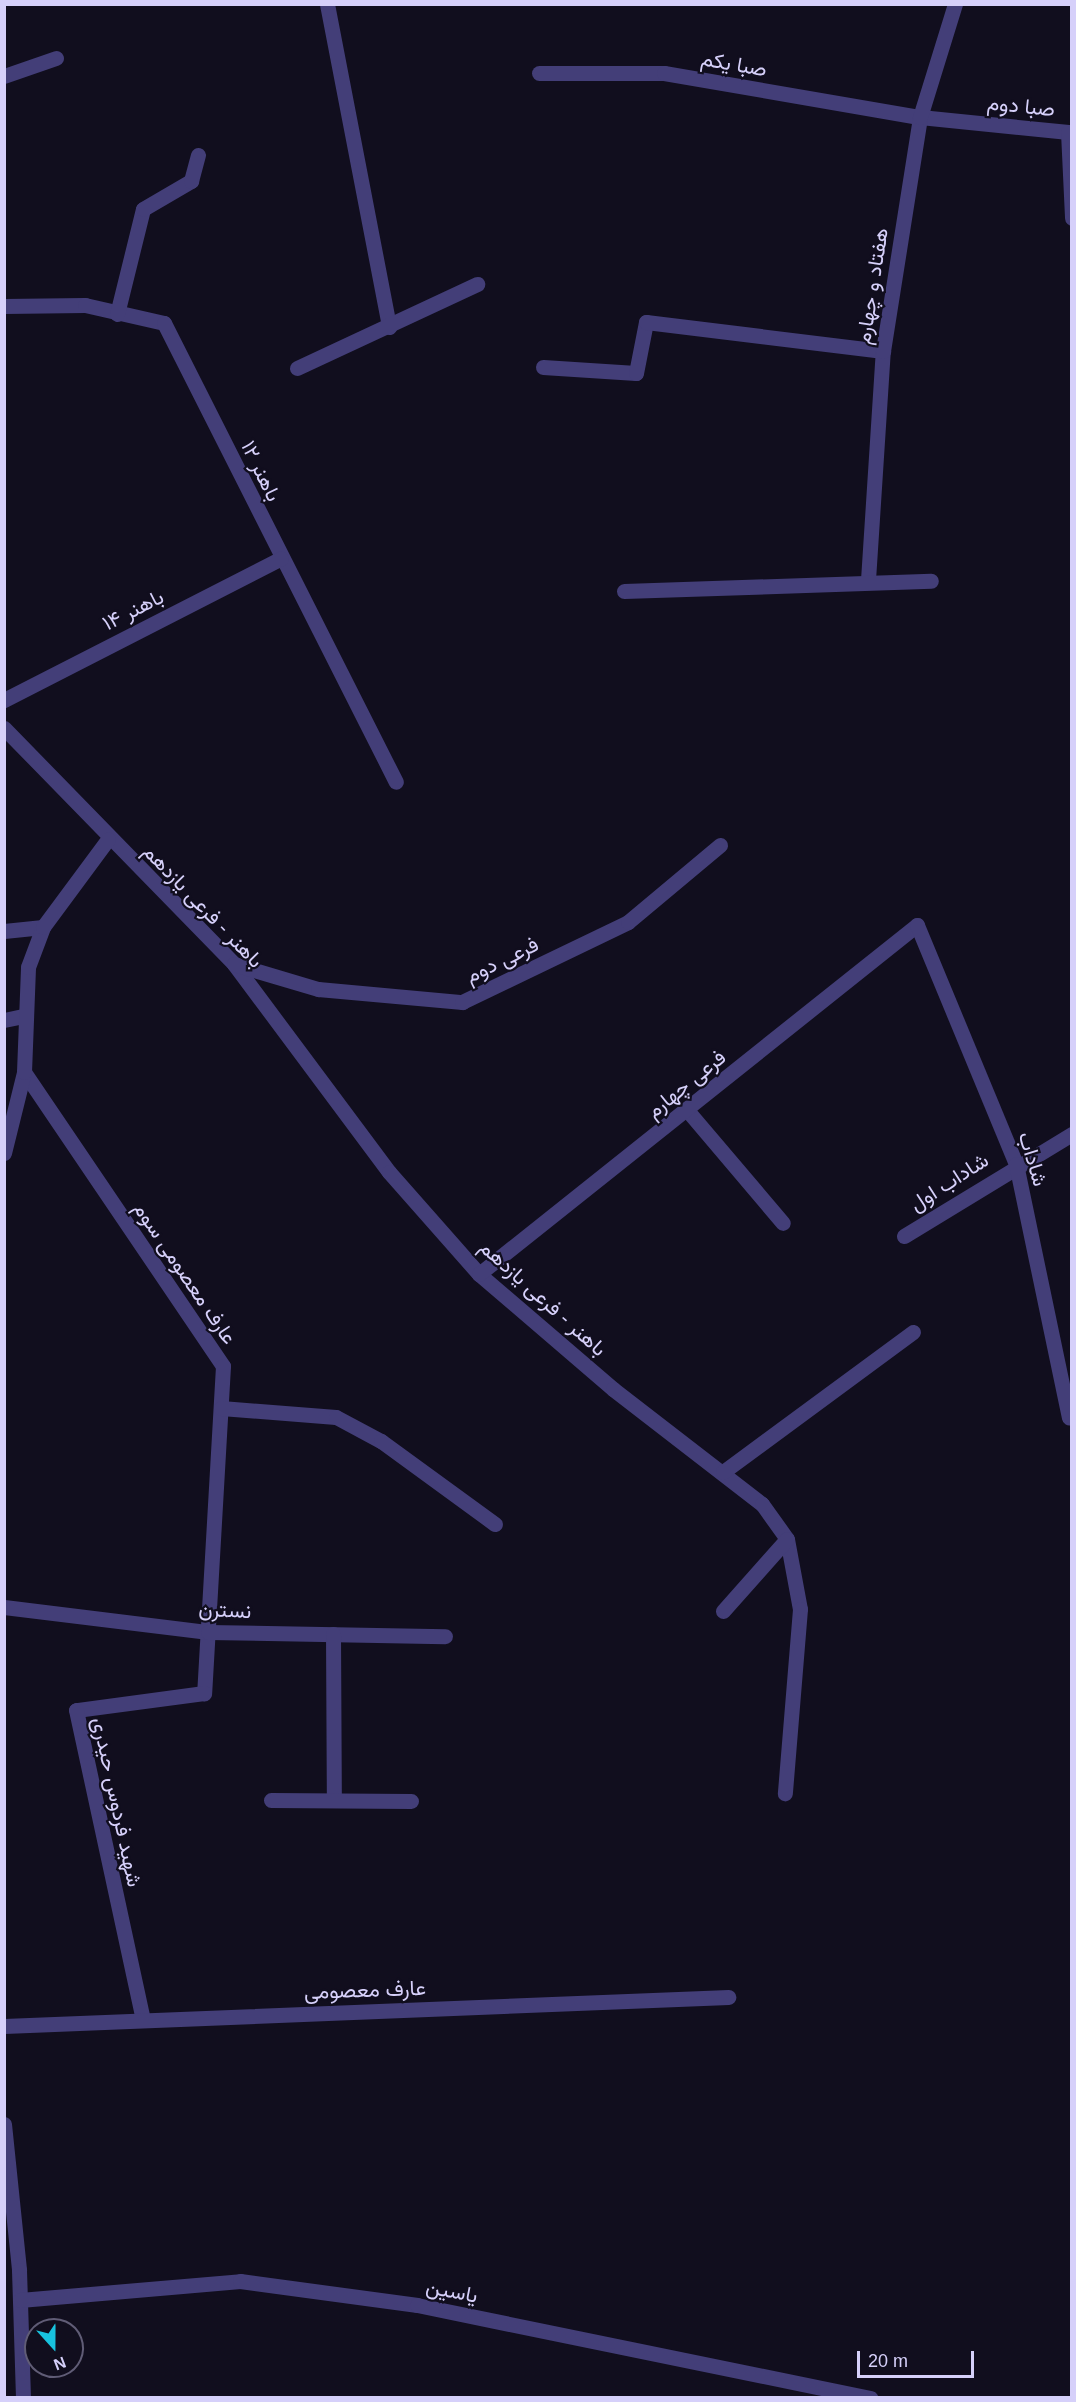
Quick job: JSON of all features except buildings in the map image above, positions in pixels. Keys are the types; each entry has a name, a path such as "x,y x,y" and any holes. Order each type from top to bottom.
{"street":[{"path":"327,4 389,327"},
{"name":"هفتاد و چهارم","path":"868,580 883,351 920,117 955,4"},
{"path":"4,76 57,58"},
{"name":"صبا یکم","path":"539,73 664,73 920,117"},
{"name":"صبا دوم","path":"920,117 1068,132 1071,218"},
{"path":"117,314 143,209 191,181 198,155"},
{"path":"297,368 477,284"},
{"name":"باهنر ۱۲","path":"4,306 85,305 164,323 396,782"},
{"path":"543,367 636,373 646,322 883,351"},
{"name":"باهنر ۱۴","path":"4,700 281,558"},
{"path":"624,591 868,580 931,581"},
{"name":"باهنر - فرعی یازدهم","path":"4,728 108,839 234,964 389,1172 479,1274 613,1389 762,1504 787,1539 800,1609 785,1793"},
{"path":"4,1153 24,1072 23,1016 28,967 43,927 108,839"},
{"name":"فرعی دوم","path":"234,964 318,989 462,1002 628,922 720,844"},
{"name":"فرعی چهارم","path":"479,1274 916,925"},
{"name":"شاداب","path":"916,925 1017,1164 1069,1418"},
{"path":"4,931 43,927"},
{"path":"4,1020 23,1016"},
{"name":"عارف معصومی سوم","path":"24,1072 223,1366 208,1632"},
{"path":"687,1110 783,1223"},
{"name":"شاداب اول","path":"904,1236 1017,1164 1071,1134"},
{"path":"723,1472 913,1332"},
{"path":"221,1408 336,1417 381,1441 495,1524"},
{"path":"723,1611 787,1539"},
{"name":"نسترن","path":"4,1607 208,1632 445,1636"},
{"name":"شهید فردوس حیدری","path":"144,2020 76,1710 204,1694 208,1632"},
{"path":"333,1634 333,1799"},
{"path":"271,1800 411,1801"},
{"name":"عارف معصومی","path":"4,2026 728,1996"},
{"path":"4,2124 12,2270 20,2300 23,2397"},
{"name":"یاسین","path":"20,2300 240,2281 417,2305 870,2397"}]}
